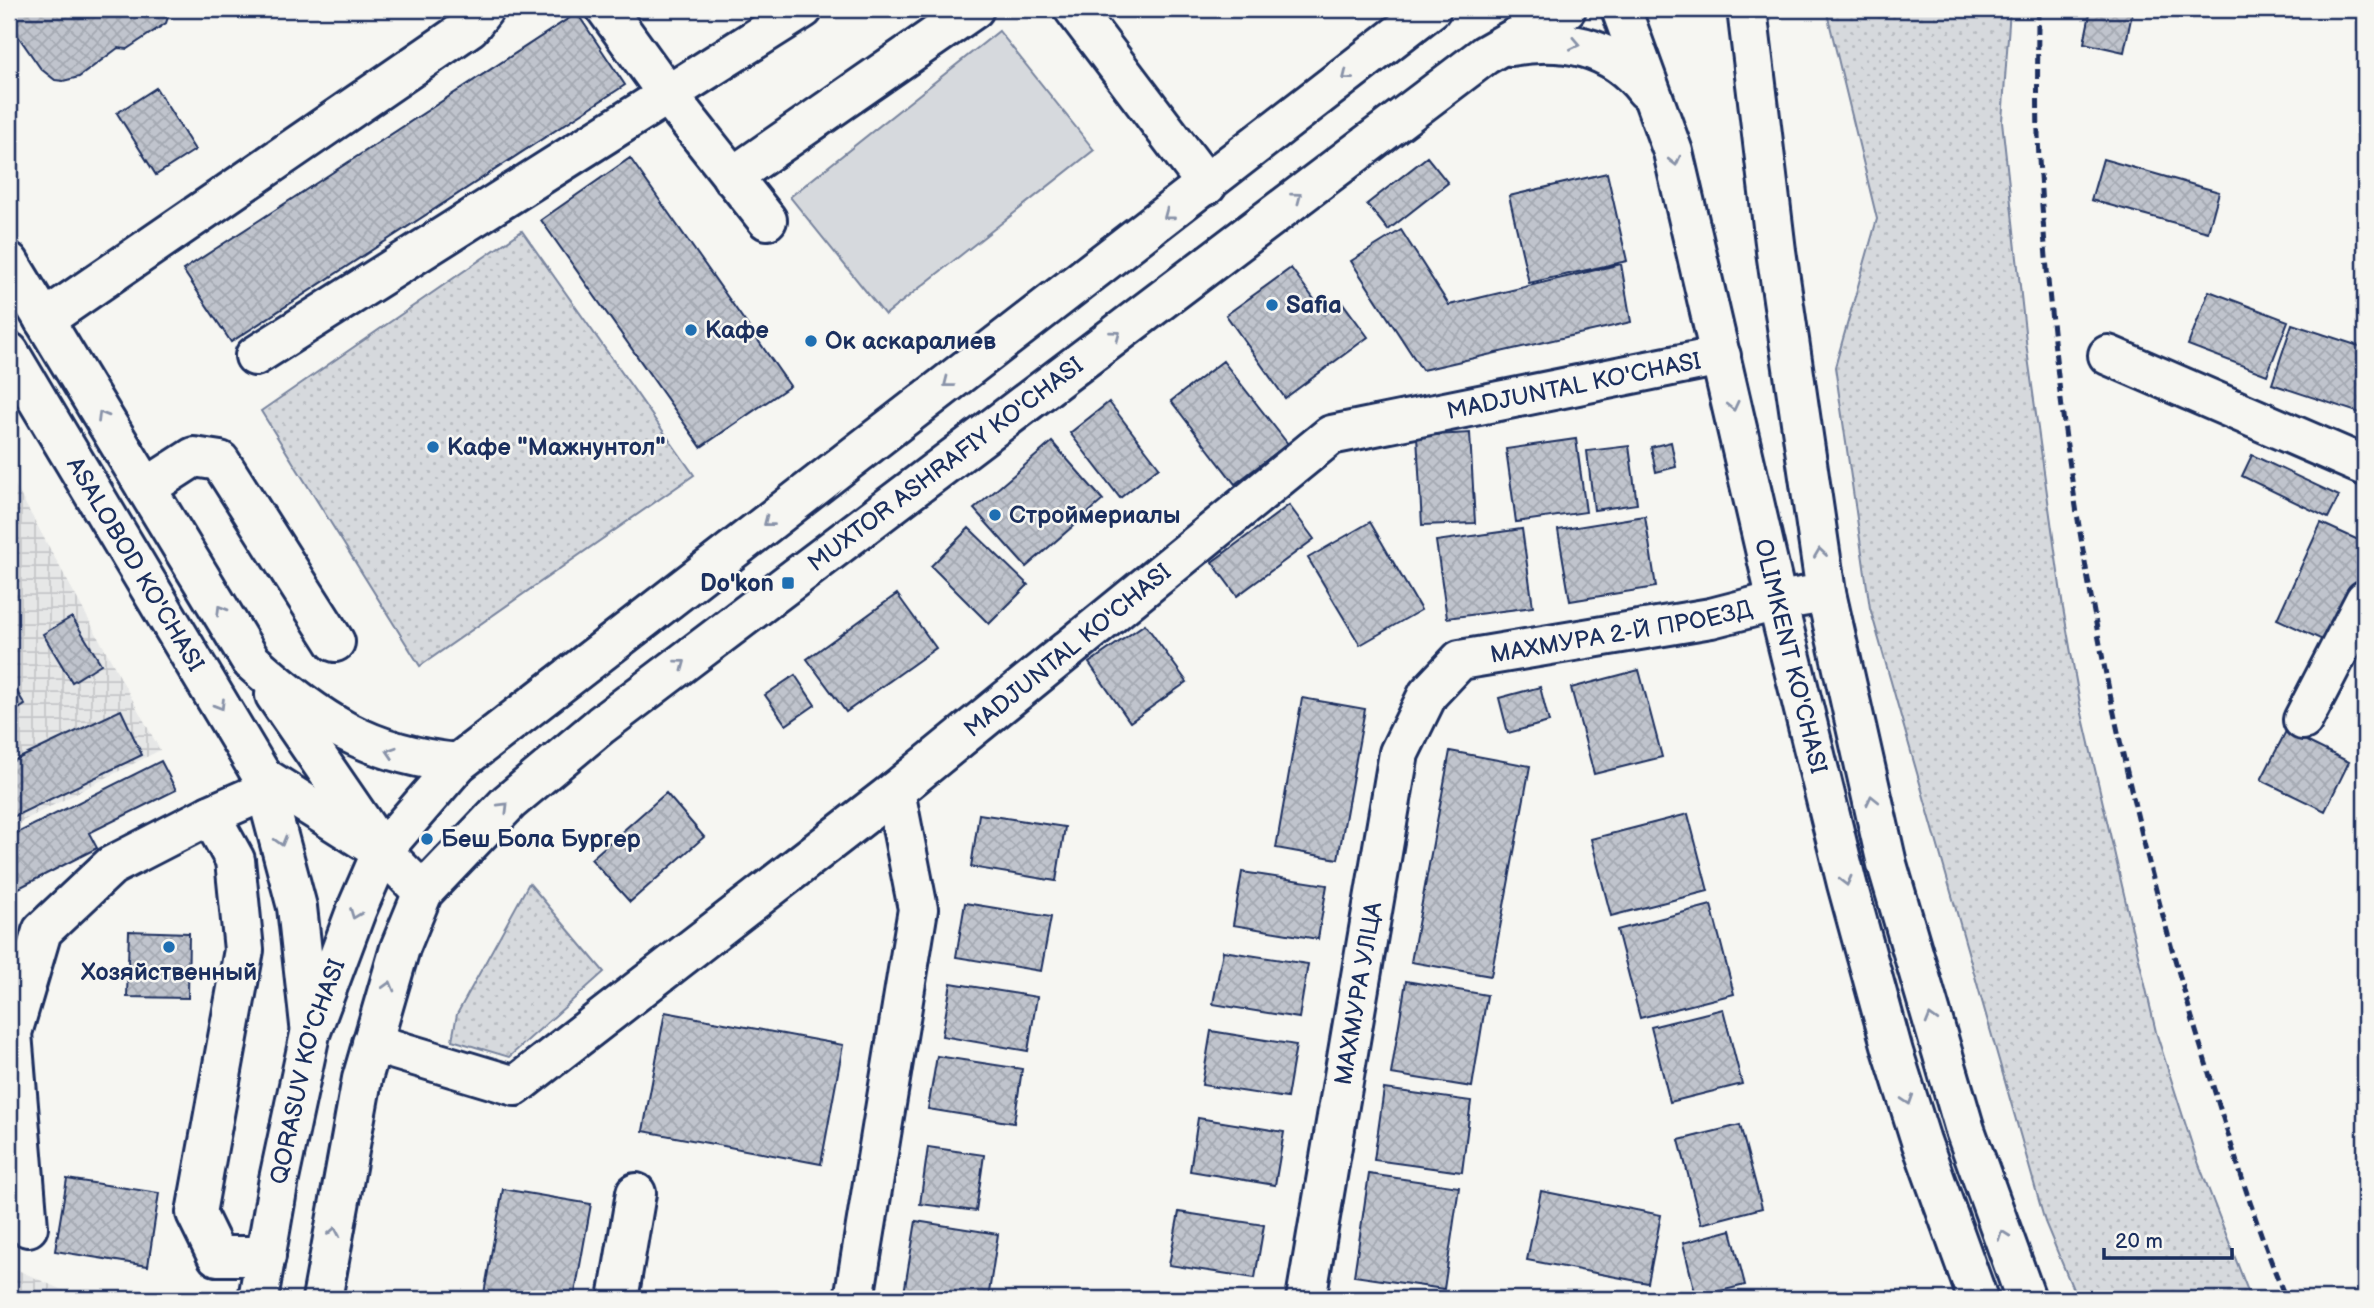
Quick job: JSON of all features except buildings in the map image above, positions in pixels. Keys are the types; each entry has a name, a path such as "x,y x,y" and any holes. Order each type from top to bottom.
{"main road":[{"path":"44,320 470,27 484,9"},
{"path":"606,9 667,95 767,220"},
{"path":"255,356 803,9"},
{"path":"732,177 974,9"},
{"path":"1074,9 1207,185"},
{"path":"382,851 458,764 1431,9"},
{"name":"MUXTOR ASHRAFIY KO'CHASI","path":"423,892 509,802 601,725 1485,55 1566,9"},
{"name":"OLIMKENT KO'CHASI","path":"1621,9 1673,152 1777,601 1847,884 1893,1052 1921,1141 1978,1299"},
{"name":"OLIMKENT KO'CHASI","path":"1747,9 1776,251 1826,593 1887,864 1965,1129 2026,1299"},
{"name":"MUXTOR ASHRAFIY KO'CHASI","path":"1485,55 1533,42 1579,44 1618,62 1636,76 1651,97"},
{"name":"ASALOBOD KO'CHASI","path":"9,262 251,660 382,851 423,892"},
{"name":"ASALOBOD KO'CHASI","path":"9,352 265,783 297,907 310,1034"},
{"path":"2108,355 2365,466"},
{"name":"MADJUNTAL KO'CHASI","path":"372,1043 515,1086 895,790 1331,435 1721,356"},
{"path":"146,488 194,457 220,461 335,642"},
{"name":"МАХМУРА 2-Й ПРОЕЗД","path":"1428,694 1460,660 1711,618 1777,601 1826,593"},
{"path":"2302,720 2365,600"},
{"name":"ASALOBOD KO'CHASI","path":"251,660 290,695 359,740 418,760 458,764"},
{"name":"МАХМУРА УЛЦА","path":"1306,1299 1399,752 1428,694"},
{"path":"27,1227 12,1033 42,931 111,866 265,783"},
{"name":"ASALOBOD KO'CHASI","path":"265,783 382,851"},
{"path":"854,1299 918,909 895,790"},
{"path":"210,815 235,860 244,950 196,1213 217,1256 266,1256"},
{"name":"QORASUV KO'CHASI","path":"258,1299 310,1034 382,851"},
{"path":"322,1299 352,1128 372,1043 400,948 423,892"},
{"path":"618,1299 636,1193"}],"shaded area":[{"path":"1826,9 2010,9 2002,121 2027,350 2063,608 2081,709 2156,1032 2195,1154 2251,1299 2077,1299 2045,1222 1870,608 1835,367 1877,219"},
{"path":"999,31 1094,150 885,315 790,197"},
{"path":"522,231 694,475 420,666 261,411"},
{"path":"15,485 160,750 9,828 9,489"},
{"path":"529,883 604,972 509,1057 452,1040 457,1014"},
{"path":"9,1266 82,1299 9,1299"}],"railway":[{"path":"2038,9 2039,154 2049,286 2076,509 2095,619 2143,839 2171,947 2242,1178 2286,1299"}],"place":[{"name":"Safia","path":"1272,305"},
{"name":"Кафе","path":"691,330"},
{"name":"Ок аскаралиев","path":"811,341"},
{"name":"Кафе \"Мажнунтол\"","path":"433,447"},
{"name":"Строймериалы","path":"995,515"},
{"name":"Do'kon","path":"788,583"},
{"name":"Беш Бола Бургер","path":"427,839"},
{"name":"Хозяйственный","path":"169,947"}]}
